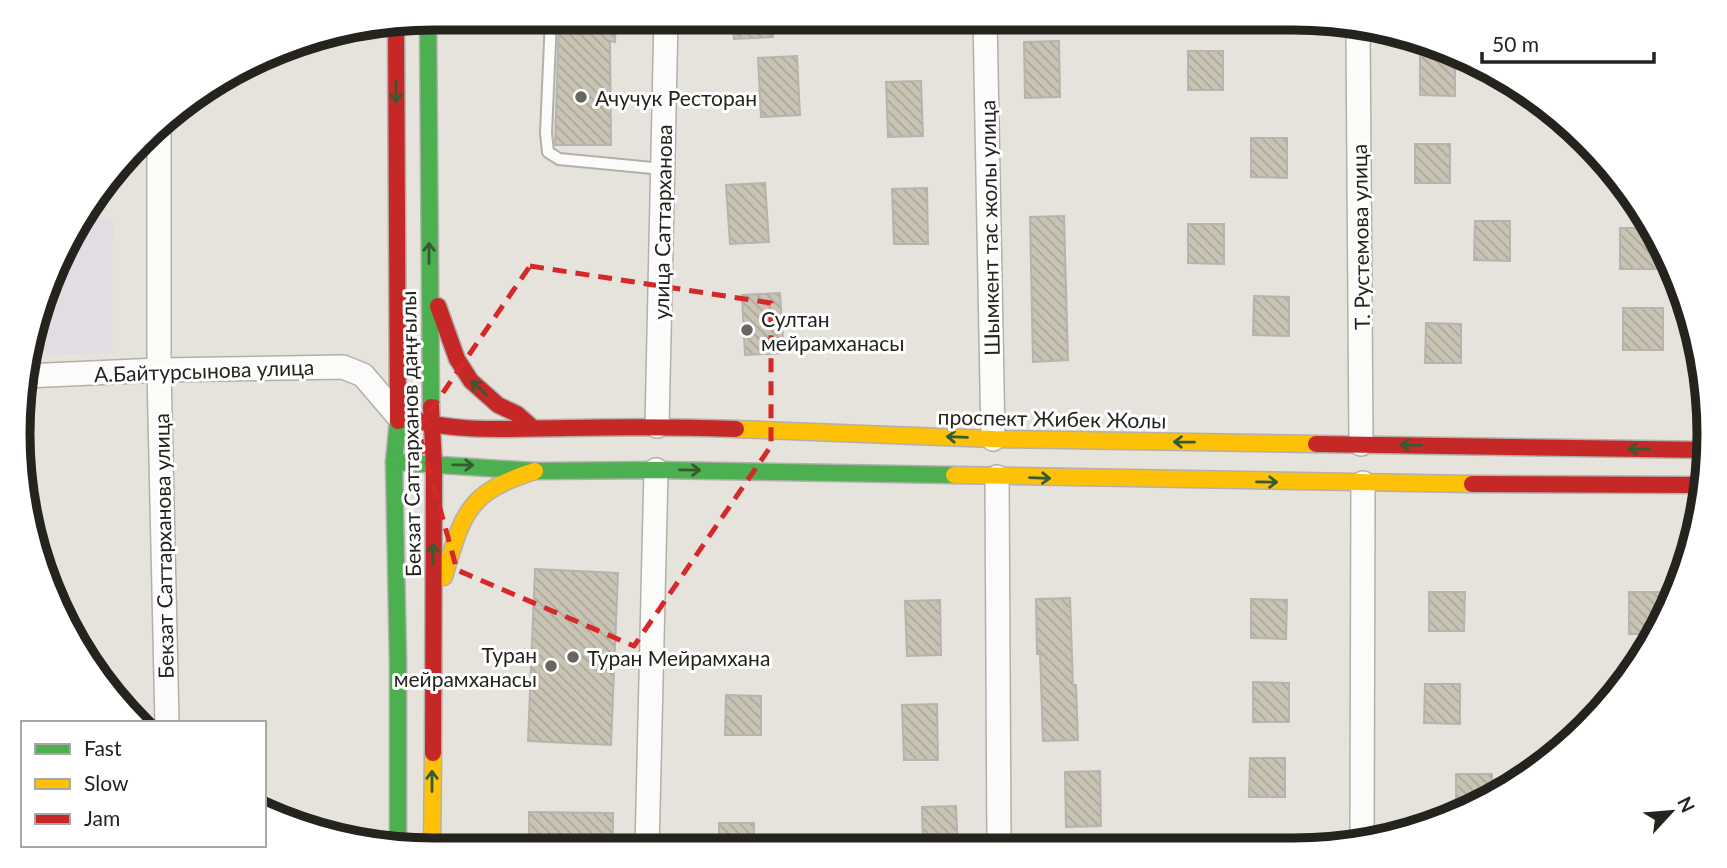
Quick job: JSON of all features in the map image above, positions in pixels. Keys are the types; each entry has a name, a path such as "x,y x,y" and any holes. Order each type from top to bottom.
{"street":[{"name":"Бекзат Саттарханов даңғылы","path":"399,836 415,662 432,617 434,465 430,425 428,30"},
{"name":"улица Саттарханова","path":"657,426 666,30"},
{"name":"Шымкент тас жолы улица","path":"985,30 993,439"},
{"name":"Бекзат Саттарханов даңғылы","path":"396,32 398,416 394,462 431,838"},
{"name":"Т. Рустемова улица","path":"1359,36 1361,444"},
{"name":"Бекзат Саттарханова улица","path":"159,138 159,370 167,721"},
{"path":"429,280 457,359 471,381 498,405 517,414 533,428"},
{"name":"А.Байтурсынова улица","path":"34,376 159,370 343,367 363,375 398,416"},
{"name":"проспект Жибек Жолы","path":"398,416 430,425 481,429 657,426 993,439 1696,450"},
{"path":"394,462 535,471 656,470 1363,483 1694,485"},
{"path":"647,838 656,470"},
{"path":"432,617 456,533 468,510 498,484 535,471"},
{"path":"997,477 999,838"},
{"path":"1362,832 1363,483"}],"lane":[{"path":"550,30 546,133 548,152 559,159 663,169"}],"highlighted area":[{"path":"530,266 771,303 771,446 634,646 457,570 418,429"}],"shaded area":[{"path":"96,213 95,216 113,221 112,353 38,355 51,304 61,279 71,255"}],"building":[{"name":"Ачучук Ресторан","path":"559,30 616,30 615,42 610,41 611,145 555,145"},
{"path":"734,30 773,30 773,37 734,39"},
{"path":"1059,41 1060,97 1025,98 1024,42"},
{"path":"1188,51 1223,51 1223,90 1188,90"},
{"path":"797,56 800,115 761,117 758,58"},
{"path":"1420,56 1436,56 1455,64 1455,96 1420,95"},
{"path":"921,81 923,136 888,137 886,82"},
{"path":"1251,138 1287,138 1287,178 1251,177"},
{"path":"1415,144 1450,144 1450,183 1415,183"},
{"path":"765,183 769,242 730,244 726,185"},
{"path":"927,188 928,244 894,244 892,189"},
{"path":"1064,216 1068,360 1033,362 1030,217"},
{"path":"1475,221 1510,221 1510,261 1474,260"},
{"path":"1188,224 1224,224 1224,264 1188,263"},
{"path":"1620,228 1641,228 1656,255 1660,269 1620,269"},
{"path":"780,293 784,353 745,355 742,295"},
{"path":"1254,296 1289,297 1289,336 1253,335"},
{"path":"1623,308 1663,308 1663,350 1623,350"},
{"path":"1426,323 1461,324 1461,363 1425,363"},
{"name":"Туран Мейрамхана","path":"535,569 618,573 611,745 528,741"},
{"path":"1429,592 1465,592 1464,631 1429,631"},
{"path":"1629,592 1665,592 1644,634 1629,634"},
{"path":"1070,598 1078,740 1043,741 1036,599"},
{"path":"1251,599 1287,600 1286,639 1251,638"},
{"path":"940,600 941,655 907,656 905,601"},
{"path":"1253,682 1289,683 1289,722 1253,722"},
{"path":"1425,684 1460,684 1460,724 1424,723"},
{"path":"726,695 761,696 761,735 725,735"},
{"path":"937,704 938,760 904,760 902,705"},
{"path":"1250,758 1285,758 1285,797 1249,797"},
{"path":"1100,771 1101,826 1066,827 1065,772"},
{"path":"1456,774 1492,774 1492,786 1456,804"},
{"path":"956,806 958,838 923,838 922,807"},
{"path":"529,812 613,813 613,838 529,838"},
{"path":"719,823 754,823 754,838 719,838"}],"traffic: fast":[{"path":"428,30 431,407"},
{"path":"398,421 394,462 398,836"},
{"path":"394,462 535,471 656,470 954,475"}],"traffic: slow":[{"path":"736,429 993,439 1316,444"},
{"path":"444,577 463,520 472,508 495,487 535,471"},
{"path":"954,475 1472,484"},
{"path":"432,838 433,753"}],"traffic: jam":[{"path":"396,32 398,421"},
{"path":"438,306 457,359 471,381 498,405 517,414 533,428"},
{"path":"431,407 434,465 433,753"},
{"path":"408,418 447,426 488,429 736,429"},
{"path":"1316,444 1696,450"},
{"path":"1472,484 1694,485"}],"place":[{"name":"Ачучук Ресторан","path":"581,97"},
{"name":"Султан мейрамханасы","path":"747,330"},
{"name":"Туран Мейрамхана","path":"573,657"},
{"name":"Туран мейрамханасы","path":"551,666"}]}
